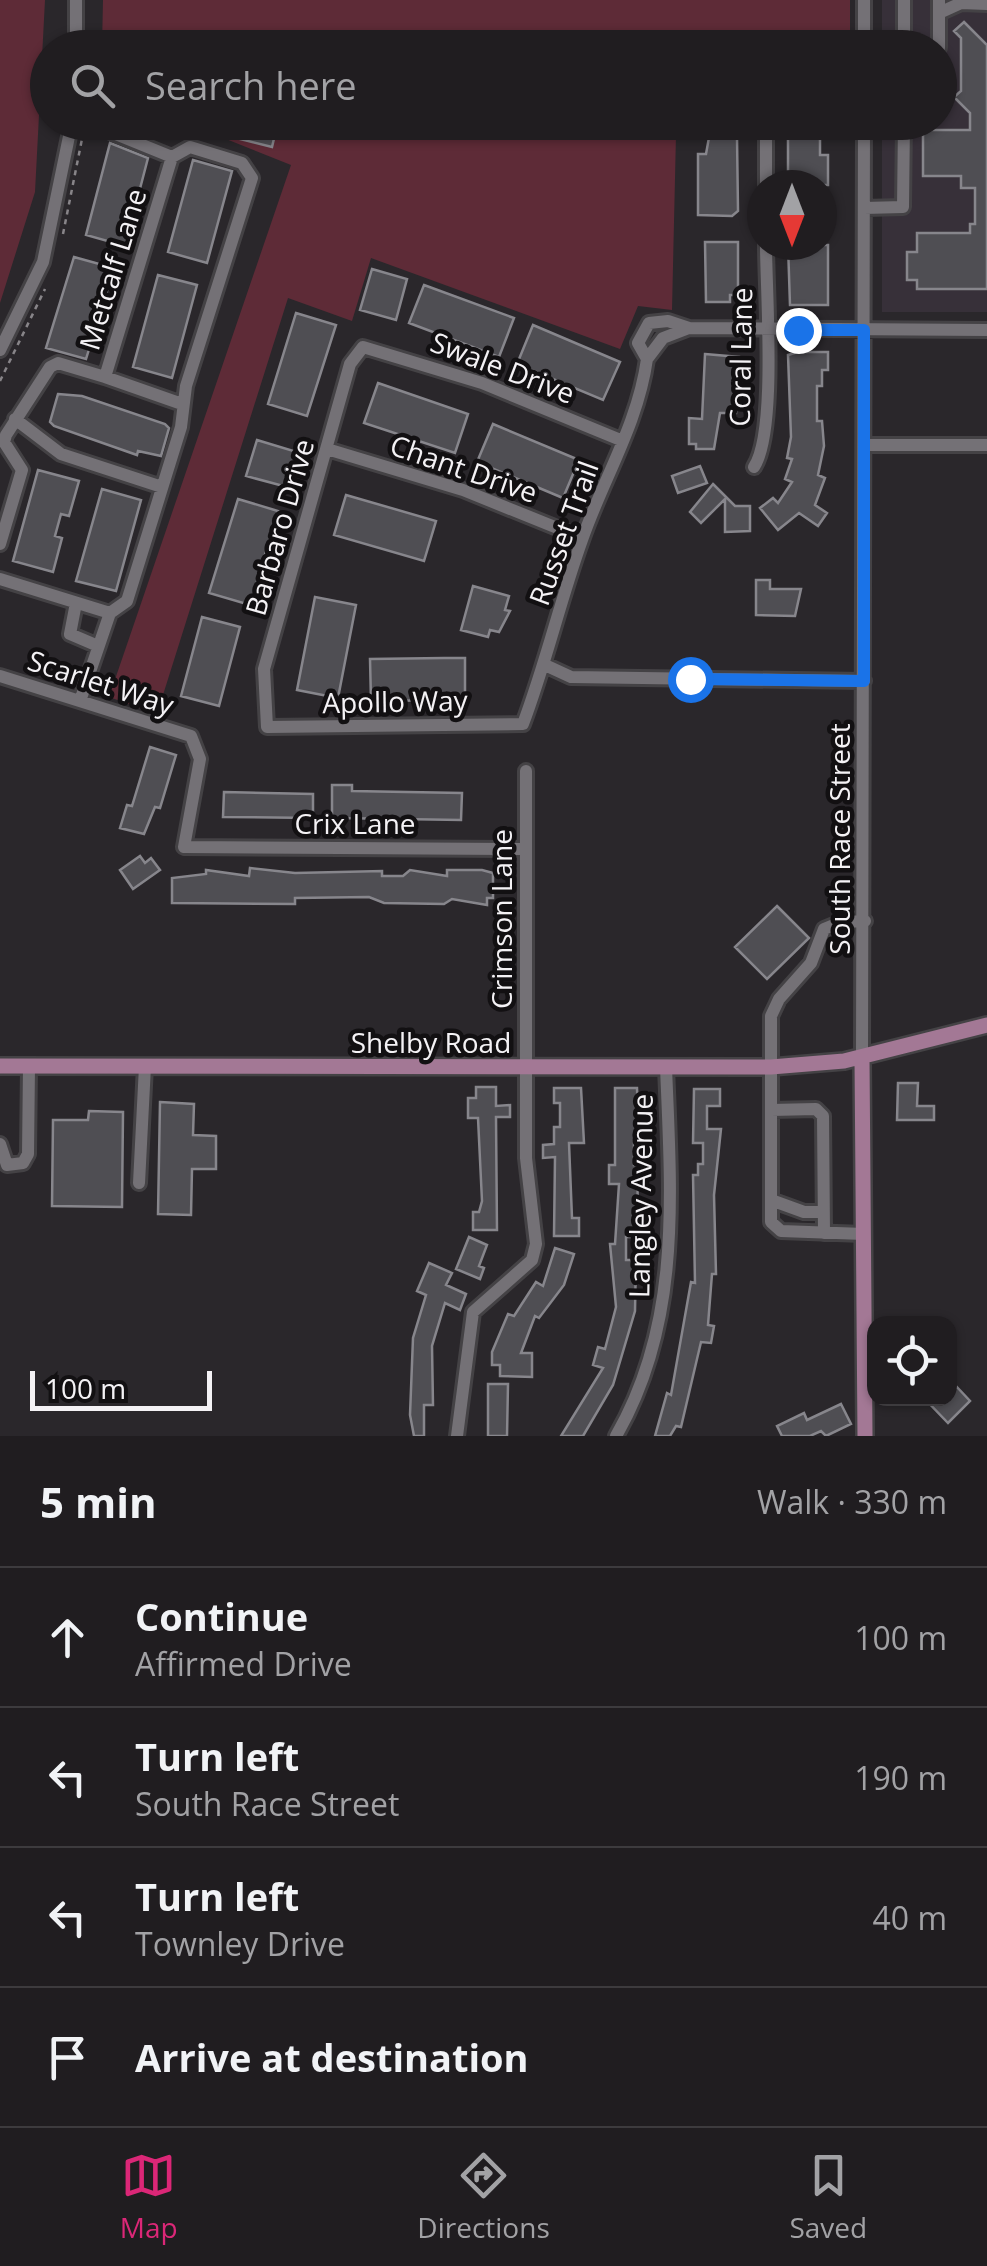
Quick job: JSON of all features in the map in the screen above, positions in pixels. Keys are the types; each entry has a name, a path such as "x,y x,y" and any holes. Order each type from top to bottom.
{"main road":[{"name":"Shelby Road","path":"0,1066 771,1067 862,1058 987,1025"},
{"name":"South Race Street","path":"862,1058 865,1436"}],"street":[{"path":"76,0 76,30"},
{"path":"864,0 864,30"},
{"path":"904,0 904,30"},
{"path":"939,6 987,4"},
{"path":"0,350 43,262 68,140"},
{"path":"80,702 110,613 127,600 252,178 242,163 190,147 172,157 130,140"},
{"path":"766,140 766,170"},
{"name":"South Race Street","path":"862,1058 864,140"},
{"path":"864,208 904,205 904,140"},
{"name":"Metcalf Lane","path":"15,419 41,374 58,363 105,377 172,157"},
{"name":"Coral Lane","path":"754,467 762,455 766,417 766,260"},
{"name":"Russet Trail","path":"524,724 582,538 642,396 647,359 638,343 640,332 649,322 668,321 689,328"},
{"path":"647,359 663,338 689,328 987,330"},
{"name":"Swale Drive","path":"363,347 482,383 623,441"},
{"name":"Barbaro Drive","path":"267,727 264,669 350,364 363,347"},
{"path":"105,377 182,404"},
{"path":"0,544 22,470 4,442 15,419 61,454 162,487"},
{"path":"864,445 987,445"},
{"name":"Chant Drive","path":"327,448 463,490 582,538"},
{"path":"0,580 110,613"},
{"path":"76,603 70,634 98,646"},
{"path":"545,665 572,678 864,681"},
{"name":"Scarlet Way","path":"0,676 192,736 200,760 184,848"},
{"name":"Apollo Way","path":"267,727 524,724"},
{"name":"Crimson Lane","path":"457,1436 473,1312 532,1260 536,1244 526,1158 526,770"},
{"name":"Crix Lane","path":"184,848 526,849"},
{"path":"864,1234 781,1231 771,1222 771,1016 779,999 811,964 824,929 841,922 865,921"},
{"path":"0,1144 7,1166 23,1163 28,1154 29,1066"},
{"path":"139,1184 145,1066"},
{"name":"Langley Avenue","path":"616,1436 653,1354 666,1298 670,1170 666,1067"},
{"path":"771,1110 816,1109 823,1116 824,1232"},
{"path":"771,1200 804,1212 824,1212"}],"shaded area":[{"path":"0,0 45,0 43,30 30,30 30,140 38,140 35,192 0,303"},
{"path":"103,0 850,0 850,30 102,30"},
{"path":"882,0 987,0 987,312 882,312 882,140 957,140 957,30 882,30"},
{"path":"228,140 676,140 672,310 638,306 620,349 371,258 352,321 288,298 157,714 109,697 291,165"}],"building":[{"path":"964,22 987,45 987,289 917,289 917,280 907,280 907,252 917,252 917,233 970,233 970,224 975,224 975,188 961,188 961,176 923,176 923,140 957,140 957,130 970,130 970,113 957,100 961,91 961,38 955,30"},
{"path":"244,140 274,140 272,147"},
{"path":"709,140 737,140 738,211 732,216 698,215 698,154 706,154"},
{"path":"788,140 820,140 820,155 828,155 828,170 788,170"},
{"path":"110,143 148,158 125,246 86,235"},
{"path":"193,160 232,171 207,263 168,252"},
{"path":"705,242 738,242 738,295 730,295 730,302 706,302"},
{"path":"74,257 114,268 86,359 46,348"},
{"path":"788,260 828,260 828,305 790,305"},
{"path":"372,269 407,279 396,320 360,310"},
{"path":"158,275 197,285 172,378 133,367"},
{"path":"424,285 514,318 499,357 409,323"},
{"path":"296,313 336,325 307,416 268,404"},
{"path":"533,325 620,362 603,400 517,364"},
{"path":"828,352 828,370 822,370 822,386 817,386 817,421 822,421 824,446 818,475 825,478 815,505 827,513 818,526 799,513 778,530 760,508 773,498 778,503 792,482 785,479 792,459 787,458 791,437 788,355"},
{"path":"705,354 739,357 736,413 720,413 714,449 696,449 696,444 689,444 689,418 702,419"},
{"path":"378,383 468,414 455,453 364,423"},
{"path":"58,394 82,396 165,424 169,428 161,456 138,451 137,455 54,426 50,422"},
{"path":"493,424 579,460 563,498 477,462"},
{"path":"257,440 297,452 287,487 246,476"},
{"path":"700,466 707,483 678,493 672,476"},
{"path":"38,470 79,481 69,516 61,514 55,536 62,538 53,572 13,561"},
{"path":"713,484 735,506 750,506 750,531 725,532 725,499 701,523 690,512"},
{"path":"102,489 141,500 116,591 76,581"},
{"path":"346,495 436,521 424,561 334,535"},
{"path":"238,499 278,511 250,605 209,593"},
{"path":"756,580 770,580 770,589 801,589 795,616 756,615"},
{"path":"473,586 509,596 505,610 510,611 499,632 490,630 488,637 461,630"},
{"path":"315,597 356,605 338,698 297,690"},
{"path":"202,617 240,627 219,706 181,696"},
{"path":"465,658 465,700 371,701 370,659"},
{"path":"150,747 176,755 160,808 155,807 144,834 120,828 127,805 132,806"},
{"path":"332,785 352,785 352,791 462,793 461,820 336,818 332,816"},
{"path":"224,792 313,794 313,818 223,817"},
{"path":"140,856 145,863 151,858 160,870 133,889 120,870"},
{"path":"250,868 295,873 382,871 382,876 403,876 410,870 447,876 447,870 482,870 493,873 493,898 487,898 487,905 452,899 444,904 384,903 369,897 295,898 295,904 172,903 172,878 206,874 206,870 249,876"},
{"path":"777,906 809,938 767,979 735,947"},
{"path":"898,1083 918,1083 917,1106 934,1106 934,1120 897,1120"},
{"path":"476,1087 496,1087 496,1106 510,1105 510,1117 496,1117 497,1230 473,1230 473,1212 479,1212 482,1201 478,1118 468,1118 468,1098 476,1098"},
{"path":"554,1088 581,1088 584,1143 569,1143 572,1218 579,1218 579,1236 554,1236 555,1157 543,1158 543,1145 554,1144 554,1127 560,1127 560,1103 554,1103"},
{"path":"615,1088 637,1088 637,1237 626,1237 626,1260 636,1260 635,1311 613,1385 583,1436 561,1436 603,1368 593,1365 598,1347 605,1349 616,1307 610,1244 615,1244 619,1184 609,1184 609,1165 615,1165"},
{"path":"694,1089 720,1089 720,1106 707,1106 707,1129 721,1129 714,1195 716,1274 712,1274 708,1325 714,1326 711,1343 701,1342 681,1427 676,1426 670,1436 655,1436 667,1393 671,1395 691,1282 695,1283 693,1175 698,1175 698,1164 703,1164 703,1143 693,1143"},
{"path":"160,1102 194,1104 193,1135 216,1136 216,1169 192,1169 191,1215 158,1214"},
{"path":"89,1111 123,1112 122,1207 52,1206 53,1120 88,1120"},
{"path":"469,1237 487,1245 479,1266 484,1268 480,1279 456,1269"},
{"path":"555,1248 574,1254 564,1285 539,1318 535,1316 521,1353 532,1353 532,1377 500,1376 500,1365 492,1365 492,1352 508,1314 514,1316 536,1282 543,1286"},
{"path":"429,1263 452,1273 446,1285 466,1294 460,1310 445,1303 432,1346 433,1405 424,1405 424,1436 414,1436 410,1415 413,1338 426,1295 417,1291"},
{"path":"488,1384 508,1384 507,1436 488,1436"},
{"path":"957,1387 970,1401 948,1423 932,1406 957,1406"},
{"path":"841,1404 851,1424 826,1436 821,1431 810,1436 782,1436 777,1426 804,1413 807,1420"}],"route":[{"path":"690,679 864,681 864,330 798,330"}]}
